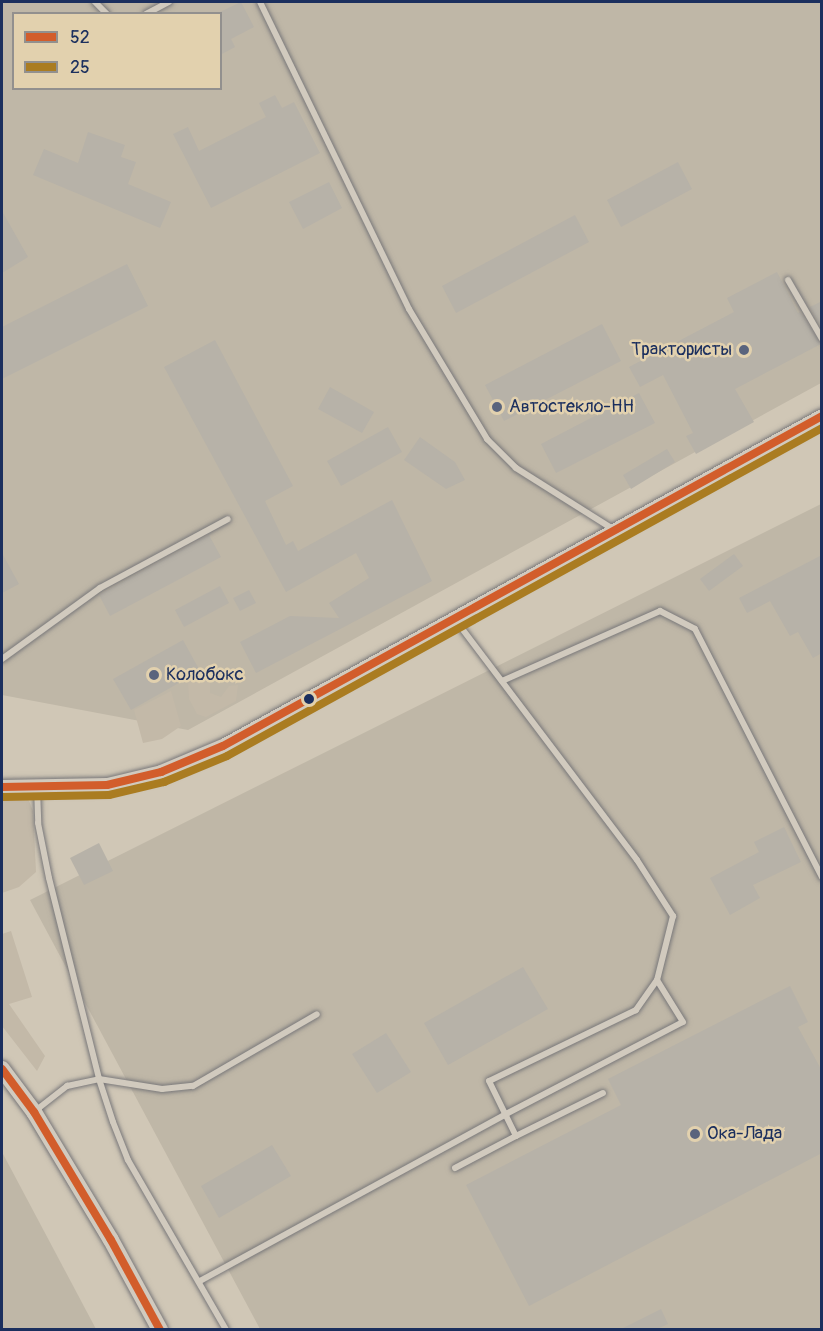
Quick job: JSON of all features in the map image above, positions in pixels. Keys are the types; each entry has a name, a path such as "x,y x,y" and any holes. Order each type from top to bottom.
{"main road":[{"path":"2,1069 34,1112 111,1240 160,1329"}],"street":[{"path":"2,788 107,785 161,772 223,746 822,416"}],"lane":[{"path":"150,12 168,2"},
{"path":"260,2 409,309 487,439 516,468 614,530"},
{"path":"788,280 822,339"},
{"path":"2,659 100,588 228,519"},
{"path":"502,681 660,611 695,629 822,877"},
{"path":"454,617 638,860 673,916 657,980 636,1010 489,1081 516,1136"},
{"path":"37,786 38,823 49,878 99,1079 128,1160 226,1329"},
{"path":"200,1281 506,1114 683,1022 657,980"},
{"path":"34,1112 67,1086 99,1079 162,1089 193,1086 317,1014"},
{"path":"455,1168 603,1093"}],"shaded area":[{"path":"2,2 821,2 821,383 188,730 2,695"},
{"path":"821,504 821,1329 260,1329 30,900"},
{"path":"210,668 210,693 221,697 229,686 238,685 236,701 206,717 197,714 189,699 188,681"},
{"path":"171,691 181,726 162,739 143,743 134,710"},
{"path":"25,791 33,811 36,872 19,887 2,893 2,792"},
{"path":"11,931 32,997 9,1004 45,1056 37,1071 2,1026 2,934"},
{"path":"2,1152 96,1329 2,1329"}],"building":[{"path":"241,2 254,27 231,39 235,47 222,54 222,12 220,12"},
{"path":"275,95 282,108 294,102 320,153 211,208 173,134 188,127 199,151 266,117 259,103"},
{"path":"88,132 125,145 121,157 136,162 128,184 171,202 160,228 33,175 44,149 78,163"},
{"path":"678,162 692,189 621,227 607,200"},
{"path":"329,182 342,208 303,229 289,202"},
{"path":"2,211 28,257 2,273"},
{"path":"575,215 589,242 456,313 442,286"},
{"path":"127,264 148,306 2,379 2,327"},
{"path":"777,272 798,313 800,312 821,344 735,389 754,422 696,454 686,436 693,433 663,375 640,387 629,367 734,312 727,298"},
{"path":"822,301 822,328 810,307"},
{"path":"602,324 621,361 504,421 485,385"},
{"path":"215,340 293,486 265,501 286,545 293,541 298,551 392,500 432,581 256,673 240,642 290,616 339,618 329,603 369,578 356,553 286,592 164,367"},
{"path":"330,387 374,412 362,433 318,409"},
{"path":"639,393 655,423 556,473 541,444"},
{"path":"388,427 402,452 341,486 327,461"},
{"path":"420,437 455,462 465,480 446,489 404,460"},
{"path":"667,449 675,462 631,489 623,475"},
{"path":"209,535 221,557 110,616 99,595"},
{"path":"2,553 19,584 2,593"},
{"path":"734,554 743,566 709,591 700,579"},
{"path":"822,555 822,653 813,658 798,632 790,636 770,601 747,613 739,598"},
{"path":"220,586 229,603 184,627 175,610"},
{"path":"249,590 256,603 240,611 233,598"},
{"path":"183,640 200,671 131,710 113,679"},
{"path":"784,827 801,862 753,885 760,898 730,915 710,878 759,852 754,842"},
{"path":"99,843 113,871 84,885 70,858"},
{"path":"523,967 548,1009 448,1065 424,1023"},
{"path":"790,986 808,1022 798,1027 822,1071 822,1153 529,1306 466,1185 621,1105 608,1079"},
{"path":"386,1033 411,1072 377,1093 352,1054"},
{"path":"272,1145 291,1176 219,1218 201,1186"},
{"path":"661,1309 668,1324 657,1329 621,1329"}],"transit line":[{"name":"52","path":"2,787 107,785 161,772 223,746 822,416"},
{"name":"25","path":"2,797 109,795 164,782 227,756 822,428"},
{"name":"52","path":"2,1069 34,1112 111,1240 160,1330"}],"place":[{"name":"Трактористы","path":"744,350"},
{"name":"Автостекло-НН","path":"497,407"},
{"name":"Колобокс","path":"154,675"},
{"name":"Ока-Лада","path":"695,1134"}]}
